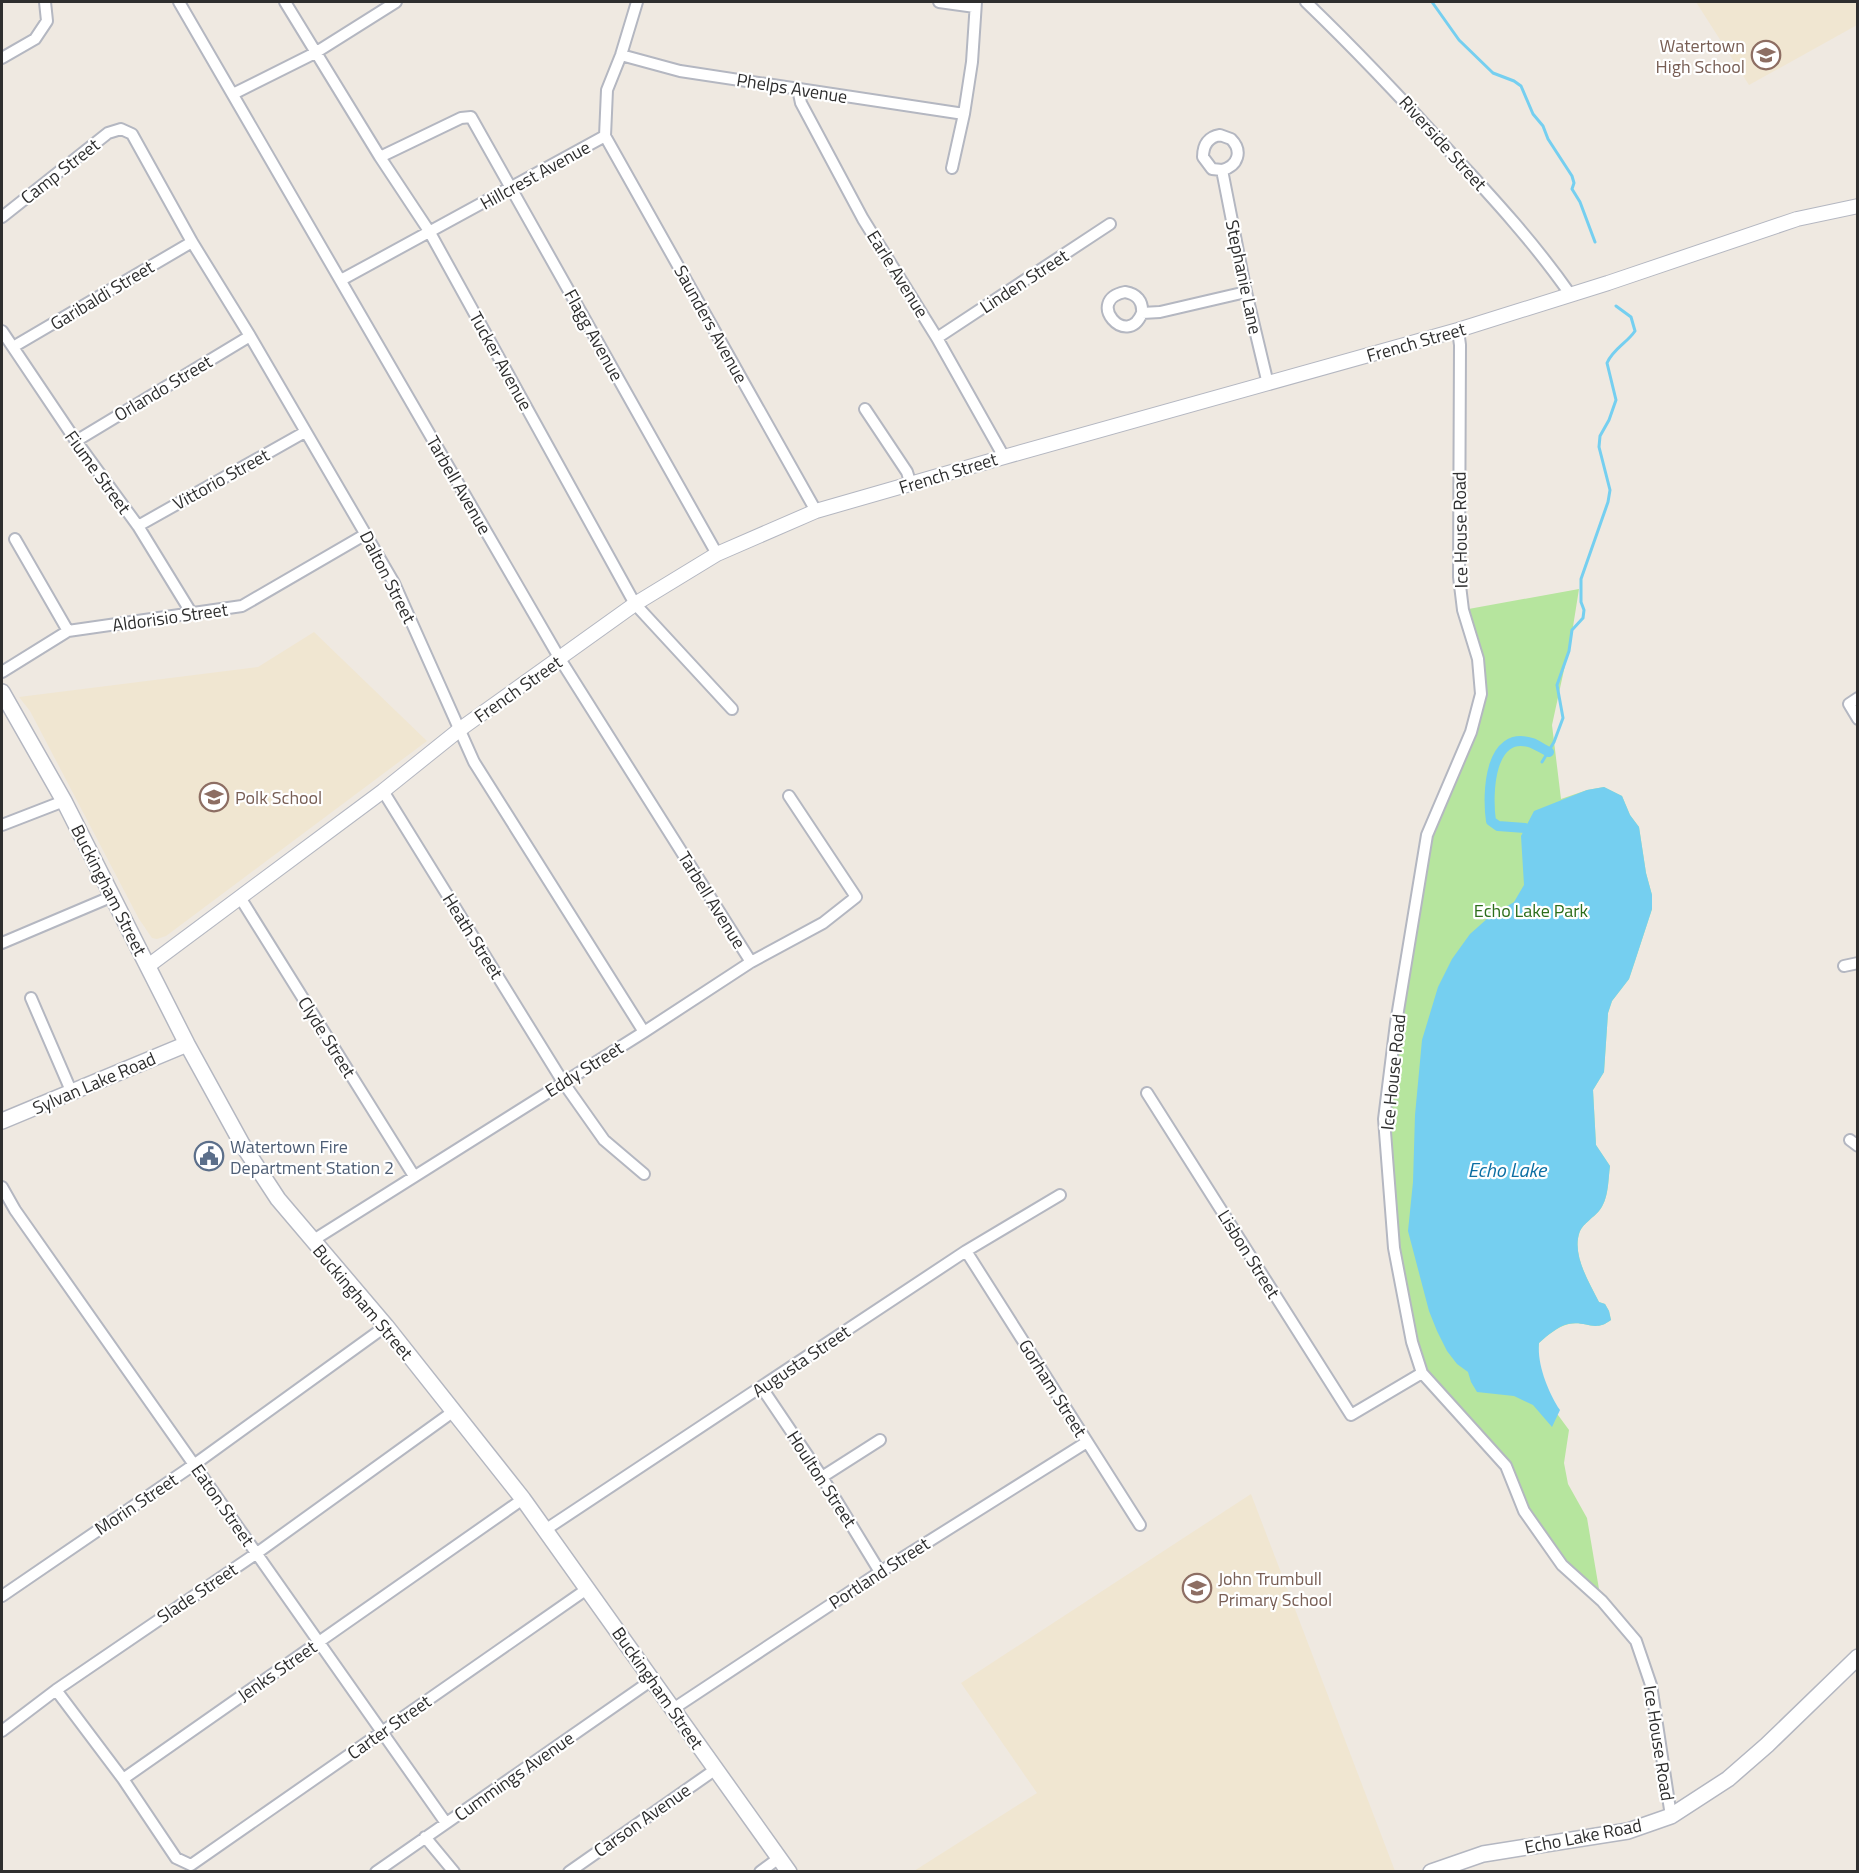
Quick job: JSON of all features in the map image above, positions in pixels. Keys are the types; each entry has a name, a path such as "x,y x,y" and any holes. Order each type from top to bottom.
{"main road":[{"name":"Buckingham Street","path":"2,692 64,801 187,1044 242,1144 278,1199 386,1326 523,1499 789,1872"},
{"name":"Sylvan Lake Road","path":"2,1121 187,1044"},
{"name":"Echo Lake Road","path":"1431,1872 1483,1854 1628,1831 1671,1816 1728,1779 1767,1745 1857,1657"}],"street":[{"path":"2,58 35,39 47,21 45,2"},
{"name":"Tarbell Avenue","path":"179,2 560,659 751,962"},
{"name":"Tucker Avenue","path":"285,2 380,157 429,231 635,604 732,710"},
{"path":"233,94 315,53 396,2"},
{"name":"Hillcrest Avenue","path":"341,280 429,231 512,189 605,136 607,90 621,55 637,2"},
{"path":"939,2 975,4 972,62 952,168"},
{"name":"Riverside Street","path":"1306,2 1372,66 1501,207 1542,254 1570,294"},
{"name":"Phelps Avenue","path":"621,55 680,71 964,114"},
{"name":"Earle Avenue","path":"798,89 801,103 863,219 937,338 1004,457"},
{"name":"Flagg Avenue","path":"380,157 461,118 471,117 717,554"},
{"name":"Camp Street","path":"2,217 108,133 121,129"},
{"name":"Dalton Street","path":"121,129 132,134 192,242 250,336 394,583 474,762 644,1032"},
{"name":"Saunders Avenue","path":"605,136 816,511"},
{"name":"Stephanie Lane","path":"1222,170 1246,292 1268,384"},
{"name":"French Street","path":"148,966 241,899 459,730 635,604 717,554 816,511 1458,330 1608,283 1797,219 1857,206"},
{"name":"Linden Street","path":"937,338 1110,224"},
{"name":"Garibaldi Street","path":"13,347 192,242"},
{"path":"1143,313 1160,312 1246,292"},
{"name":"Ice House Road","path":"1458,330 1460,345 1459,577 1463,610 1478,659 1481,694 1471,732 1427,835 1396,1023 1384,1119 1394,1248 1412,1342 1422,1373 1506,1466 1524,1511 1562,1565 1602,1601 1636,1641 1651,1685 1671,1816"},
{"name":"Fiume Street","path":"2,331 76,441 138,526 192,614"},
{"name":"Orlando Street","path":"76,441 250,336"},
{"path":"865,409 907,472 911,485"},
{"name":"Vittorio Street","path":"138,526 305,432"},
{"name":"Aldorisio Street","path":"2,672 69,631 242,606 366,534"},
{"path":"15,539 69,631"},
{"path":"1853,701 1857,719"},
{"name":"Heath Street","path":"383,791 563,1082 604,1140 644,1174"},
{"name":"Eddy Street","path":"312,1241 751,962 823,923 856,897 789,796"},
{"path":"2,825 64,801"},
{"path":"2,943 113,896"},
{"name":"Clyde Street","path":"241,899 414,1176"},
{"path":"1844,966 1857,963"},
{"path":"31,998 72,1093"},
{"name":"Lisbon Street","path":"1147,1093 1351,1415 1422,1373"},
{"name":"Eaton Street","path":"2,1186 15,1210 446,1823"},
{"name":"Augusta Street","path":"545,1530 966,1251 1059,1195"},
{"name":"Gorham Street","path":"966,1251 1140,1525"},
{"name":"Morin Street","path":"2,1596 195,1464 386,1326"},
{"name":"Houlton Street","path":"762,1388 822,1478 880,1572"},
{"name":"Slade Street","path":"2,1731 56,1690 256,1553 454,1411"},
{"path":"822,1478 880,1440"},
{"name":"Portland Street","path":"673,1709 880,1572 1087,1442"},
{"name":"Jenks Street","path":"123,1779 523,1499"},
{"name":"Carter Street","path":"123,1779 176,1858 191,1865 587,1589"},
{"name":"Cummings Avenue","path":"376,1872 652,1680"},
{"path":"56,1690 123,1779"},
{"name":"Carson Avenue","path":"569,1872 716,1769"},
{"path":"425,1838 454,1872"},
{"path":"760,1872 779,1858"}],"shaded area":[{"name":"Watertown High School","path":"1696,2 1857,2 1857,25 1749,85"},
{"name":"Polk School","path":"314,632 427,741 166,936 152,938 139,919 30,711 19,697 258,667"},
{"name":"John Trumbull Primary School","path":"1251,1494 1395,1871 914,1871 1037,1793 961,1683"}],"green space":[{"name":"Echo Lake","path":"1579,589 1552,725 1561,799 1604,787 1622,796 1630,815 1639,827 1652,895 1652,909 1629,979 1612,1001 1608,1013 1604,1072 1593,1090 1596,1145 1610,1166 1602,1206 1581,1228 1578,1240 1582,1268 1599,1302 1605,1304 1609,1311 1611,1320 1600,1326 1575,1323 1561,1327 1539,1343 1538,1353 1544,1405 1558,1415 1569,1430 1564,1463 1568,1484 1587,1518 1601,1601 1562,1565 1524,1511 1506,1466 1422,1373 1394,1248 1384,1119 1427,835 1481,694 1463,610"}],"water":[{"name":"Echo Lake","path":"1604,787 1622,796 1630,815 1639,827 1652,895 1652,909 1629,979 1612,1001 1608,1013 1604,1072 1593,1090 1596,1145 1610,1166 1607,1189 1605,1201 1597,1213 1581,1228 1578,1240 1582,1268 1599,1302 1605,1304 1609,1311 1611,1320 1600,1326 1568,1324 1556,1329 1539,1343 1544,1378 1560,1410 1552,1427 1533,1405 1514,1396 1477,1392 1468,1372 1457,1364 1447,1351 1437,1331 1429,1311 1408,1231 1413,1182 1415,1115 1422,1040 1438,987 1452,959 1470,934 1488,918 1514,902 1524,885 1521,836 1534,811 1587,790"}],"waterway":[{"path":"1432,2 1459,40 1493,73 1521,86 1533,114 1543,126 1548,139 1572,176 1574,183 1572,189 1580,202 1595,242"},
{"path":"1542,762 1554,742 1563,718 1557,685 1569,651 1572,630 1583,618 1581,579 1608,502 1610,490 1599,447 1600,436 1616,400 1607,363 1635,331 1631,317 1616,306"},
{"path":"1525,828 1498,826 1491,821 1490,795 1494,767 1499,754 1507,745 1518,741 1532,743 1549,752"}],"place":[{"name":"Watertown High School","path":"1766,55"},
{"name":"Polk School","path":"214,797"},
{"name":"Watertown Fire Department Station 2","path":"209,1156"},
{"name":"John Trumbull Primary School","path":"1197,1588"}],"park label":[{"name":"Echo Lake Park","path":"1531,910"}]}
